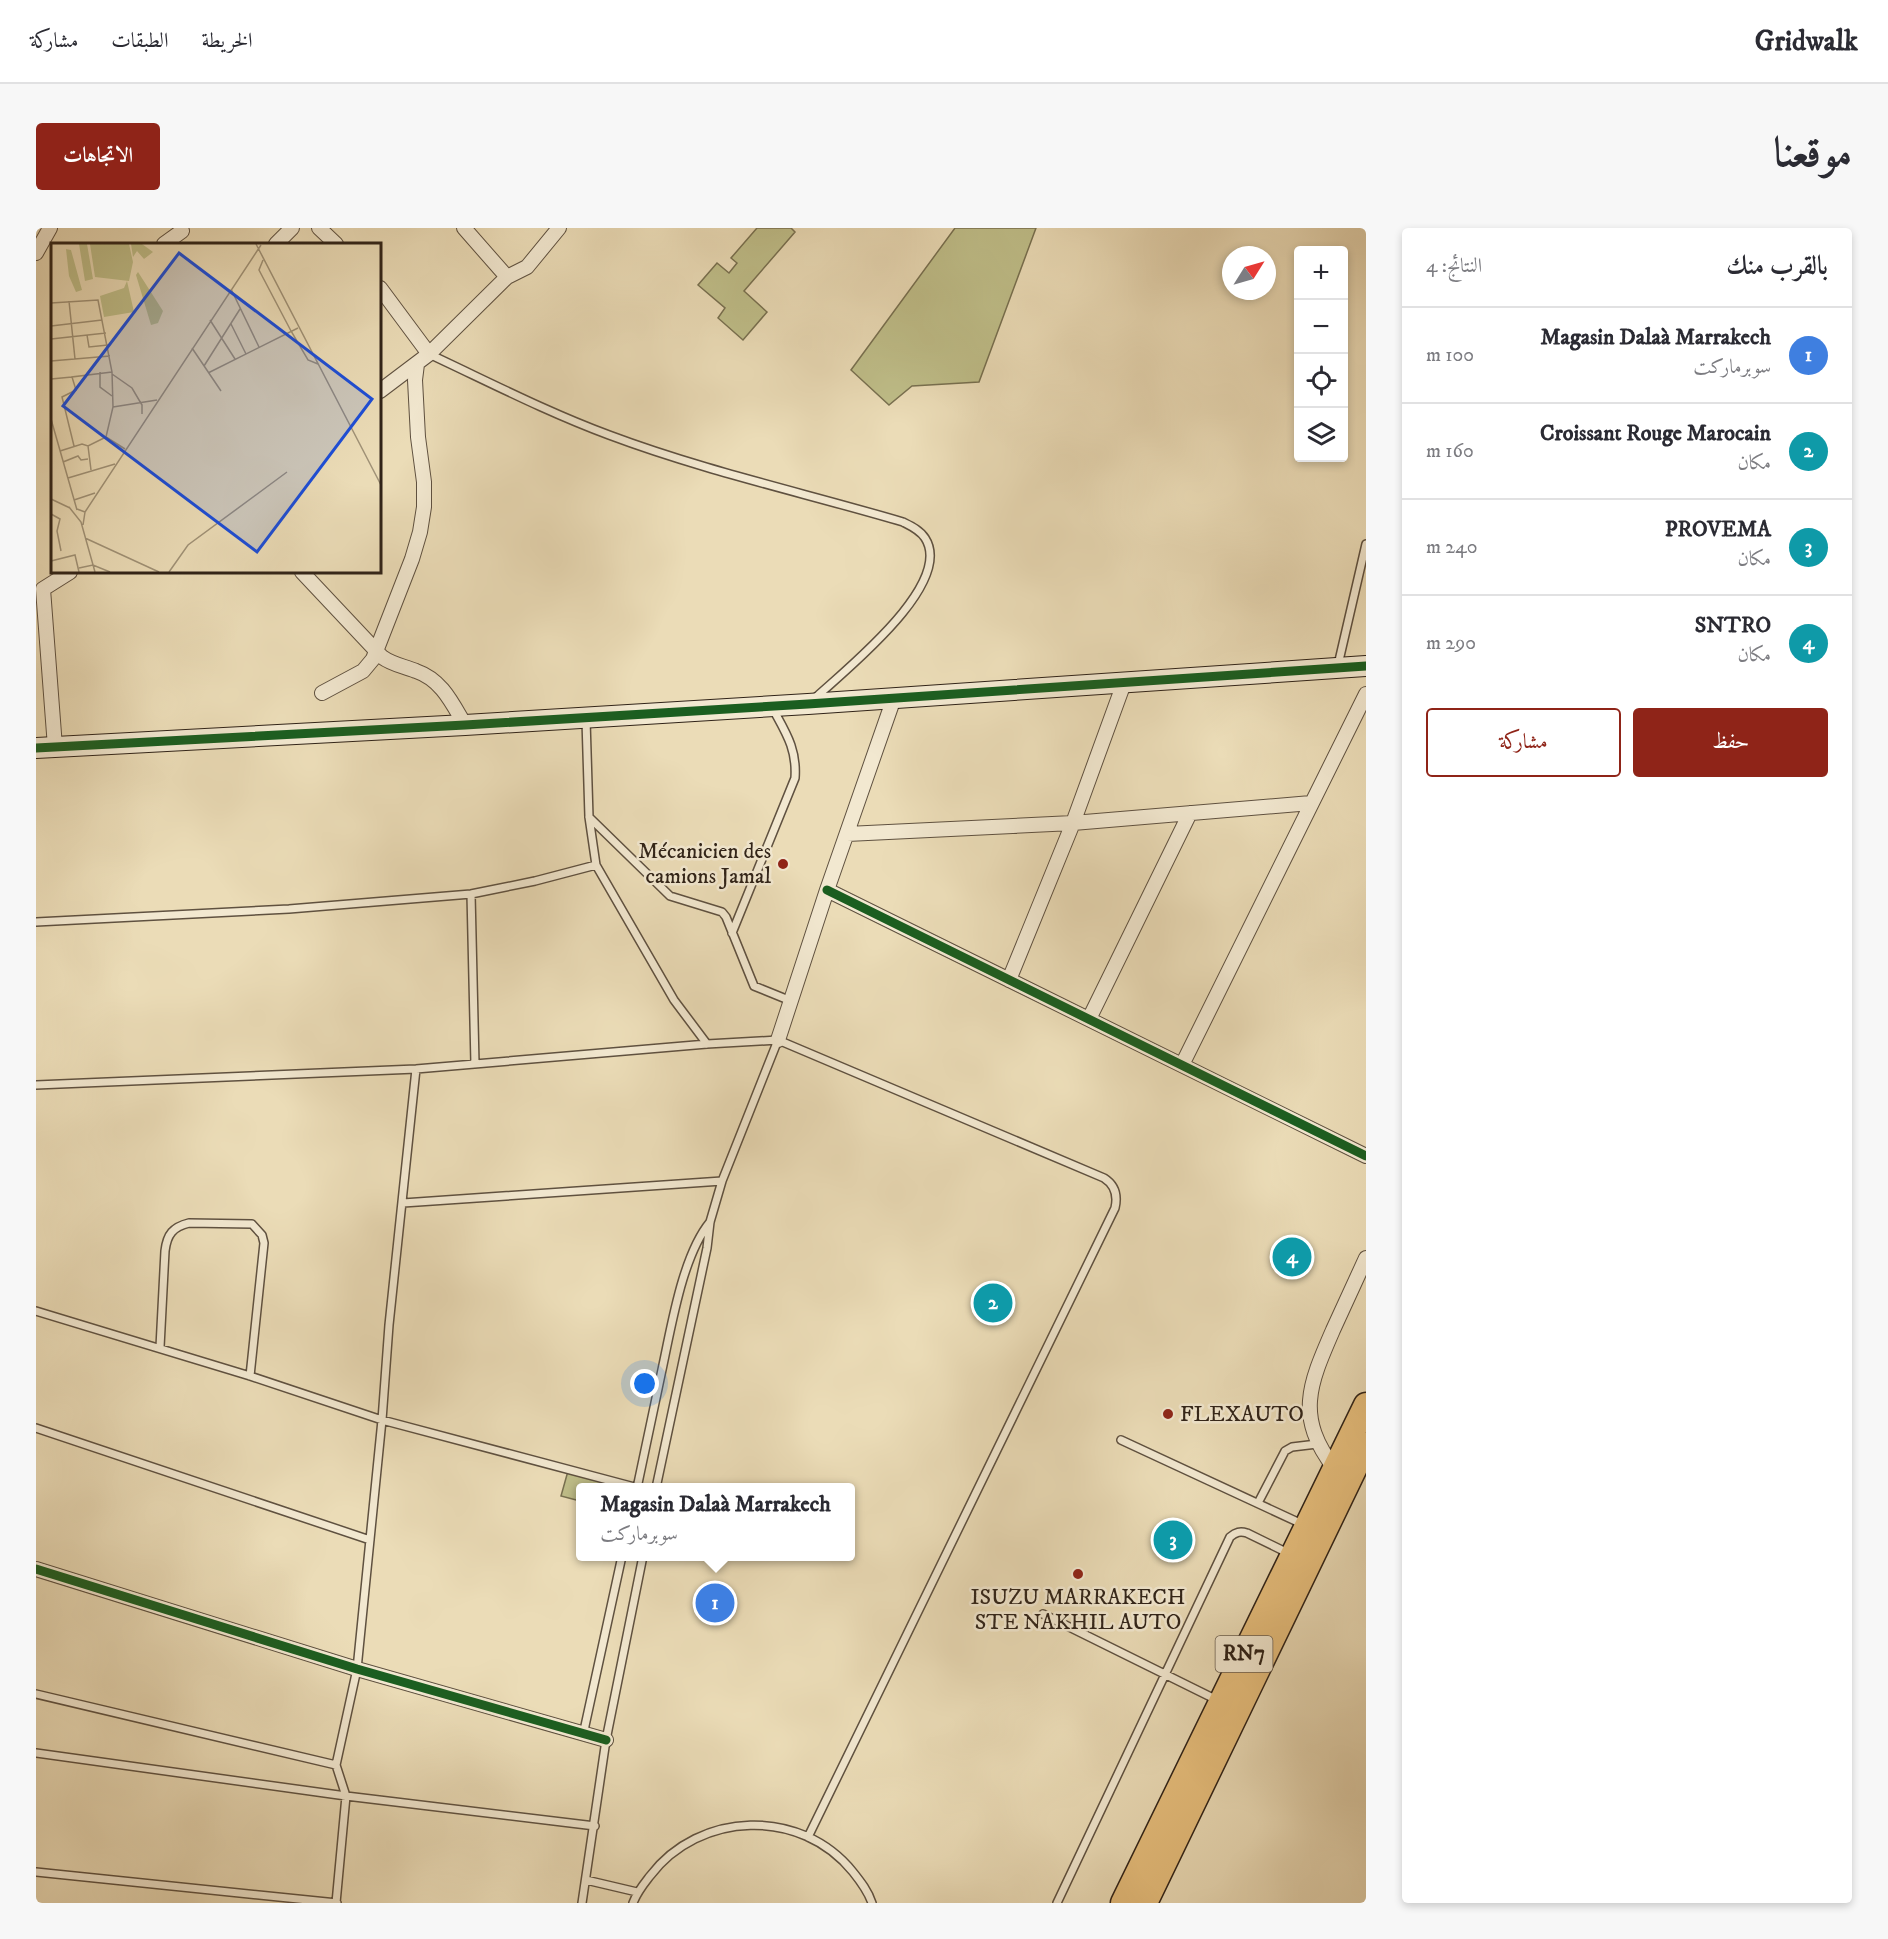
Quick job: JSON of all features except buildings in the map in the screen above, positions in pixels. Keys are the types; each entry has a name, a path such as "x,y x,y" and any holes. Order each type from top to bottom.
{"highway":[{"name":"RN7","path":"1123,1903 1366,1405"},
{"name":"RN7","path":"1145,1903 1366,1445"}],"street":[{"path":"36,253 50,228"},
{"path":"277,243 292,228"},
{"path":"319,228 335,243"},
{"path":"464,228 507,277"},
{"path":"381,390 429,354 507,277 527,267 559,228"},
{"path":"165,243 181,229"},
{"path":"381,289 429,354"},
{"path":"322,693 363,671 373,659 412,559 420,532 424,507 415,380 417,364"},
{"path":"68,573 40,588 46,747 772,707 1366,666"},
{"path":"304,573 376,652 393,665 412,669 432,678 447,694 465,725"},
{"path":"1010,980 1073,823 1124,682"},
{"path":"1182,1065 1366,694"},
{"path":"778,1040 894,698"},
{"path":"847,834 1073,823 1311,803"},
{"path":"1089,1019 1190,813"},
{"path":"827,890 1366,1156"},
{"path":"1335,1469 1317,1444 1310,1413 1310,1398 1313,1379 1320,1361 1366,1258"},
{"path":"36,1569 357,1670 606,1740"}],"lane":[{"path":"429,354 565,418 609,435 658,452 903,522 917,529 929,547 930,563 920,589 895,622 808,704"},
{"path":"1337,668 1366,544"},
{"path":"732,933 795,778 796,765 791,743 772,707"},
{"path":"586,718 589,817 596,865 668,991 707,1044"},
{"path":"589,817 670,896 722,912 754,986 791,1000"},
{"path":"36,922 289,909 471,894 535,881 596,865"},
{"path":"471,894 475,1064"},
{"path":"657,1483 707,1248 710,1222 723,1180 778,1040"},
{"path":"36,1085 416,1069 778,1040 1104,1178 1111,1183 1117,1200 1115,1208 808,1836"},
{"path":"36,1872 337,1903 346,1796 336,1765 357,1670 382,1420 389,1325 416,1069"},
{"path":"403,1203 723,1180"},
{"path":"639,1483 676,1304 696,1243 710,1222"},
{"path":"160,1347 165,1251 168,1236 179,1225 189,1223 252,1224 262,1235 264,1243 250,1376"},
{"path":"36,1311 160,1347 382,1420 623,1483"},
{"path":"36,1428 370,1540"},
{"path":"1121,1440 1307,1526"},
{"path":"1258,1503 1285,1451 1292,1447 1317,1444"},
{"path":"1057,1903 1230,1537 1235,1533 1248,1533 1293,1555"},
{"path":"583,1735 621,1561"},
{"path":"582,1903 606,1740 642,1561"},
{"path":"1043,1614 1221,1702"},
{"path":"36,1694 336,1765"},
{"path":"36,1753 346,1796 595,1826"},
{"path":"633,1903 637,1892 661,1861 693,1838 731,1826 770,1825 808,1836 843,1860 868,1892 872,1903"},
{"path":"586,1880 637,1892"}],"shaded area":[{"path":"757,228 791,228 795,232 744,291 767,312 743,340 718,318 725,308 698,285 717,263 729,273 737,263 731,258"},
{"path":"955,228 1036,228 979,382 912,386 889,405 851,370"},
{"path":"568,1471 610,1483 576,1483 576,1500 561,1496"}],"cycle path":[{"path":"36,748 808,704 1366,666"},
{"path":"827,890 1366,1156"},
{"path":"36,1569 357,1669 606,1740"}],"place":[{"name":"Mécanicien des camions Jamal","path":"783,864"},
{"name":"SNTRO","path":"1292,1257"},
{"name":"Croissant Rouge Marocain","path":"993,1303"},
{"name":"FLEXAUTO","path":"1168,1414"},
{"name":"PROVEMA","path":"1173,1540"},
{"name":"ISUZU MARRAKECH STE NAKHIL AUTO","path":"1078,1574"},
{"name":"Magasin Dalaà Marrakech","path":"715,1603"}]}
